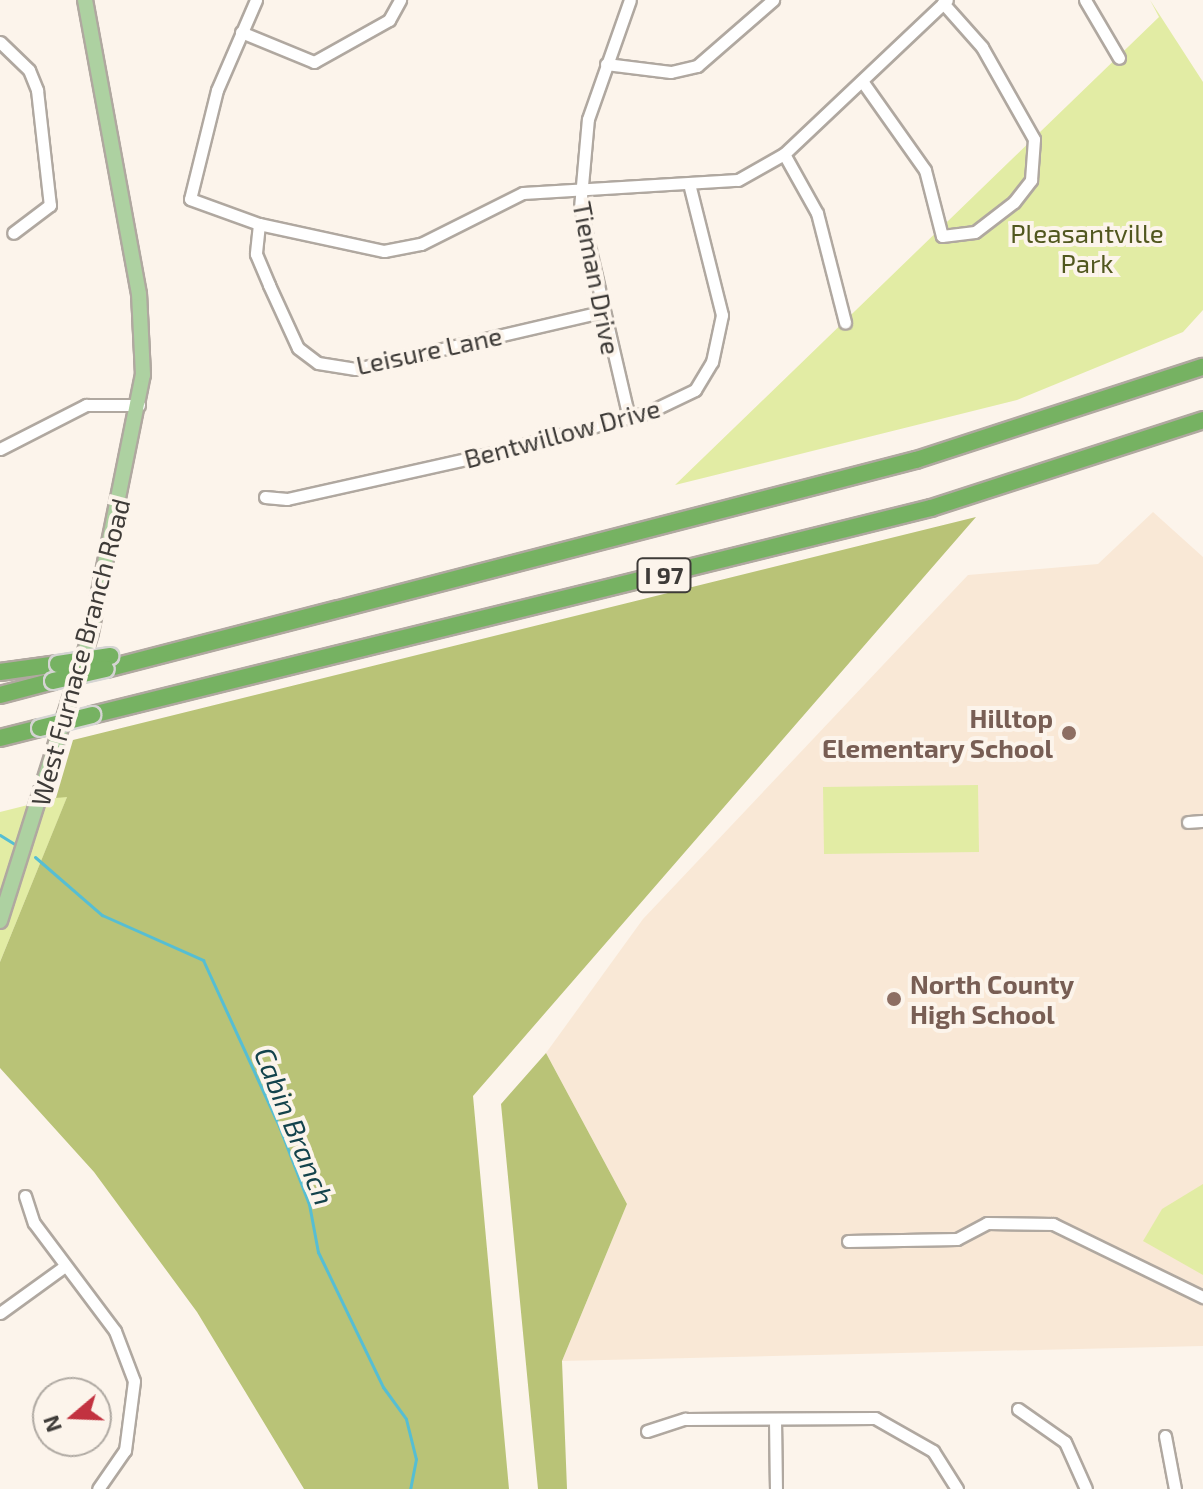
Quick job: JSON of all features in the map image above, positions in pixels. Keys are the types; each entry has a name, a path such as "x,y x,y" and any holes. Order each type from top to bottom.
{"highway":[{"name":"I 97","path":"108,662 471,574 916,460 1203,367"},
{"name":"I 97","path":"0,738 892,518 1203,420"},
{"path":"0,672 58,664 108,662"},
{"path":"0,695 108,662"}],"main road":[{"name":"West Furnace Branch Road","path":"0,921 91,632 139,405 139,294 85,0"}],"street":[{"path":"256,0 241,32 187,190 196,205 259,224 394,250 523,193 580,188 690,188 738,180 784,154 945,2 982,47 1034,139 1031,180 1014,202 975,232 942,236 925,170 862,81"},
{"path":"241,32 314,62 389,20 400,0"},
{"name":"Tieman Drive","path":"629,418 600,312 580,188 588,119 630,0"},
{"path":"606,64 671,72 697,66 773,0"},
{"path":"1085,0 1119,58"},
{"path":"0,42 29,70 37,90 50,205 13,233"},
{"path":"784,154 817,213 845,322"},
{"name":"Bentwillow Drive","path":"265,497 299,496 629,418 695,390 712,362 722,315 690,188"},
{"name":"Leisure Lane","path":"259,224 256,254 269,285 298,348 318,363 356,369 600,312"},
{"path":"0,449 86,405 139,405"},
{"path":"1188,822 1203,821"},
{"path":"25,1196 34,1223 115,1331 134,1381 125,1450 98,1489"},
{"path":"848,1241 957,1239 987,1223 1053,1224 1203,1297"},
{"path":"0,1313 65,1266"},
{"path":"1018,1409 1065,1442 1086,1489"},
{"path":"647,1431 685,1419 875,1418 933,1451 957,1489"},
{"path":"775,1419 776,1489"},
{"path":"1165,1436 1175,1489"}],"shaded area":[{"name":"North County High School","path":"1153,512 1203,557 1203,1346 562,1361 627,1204 546,1053 643,919 968,575 1098,564"}],"green space":[{"name":"Pleasantville Park","path":"1150,0 1203,82 1203,310 1183,332 1017,400 675,485 1159,17"},
{"path":"976,517 473,1096 509,1489 304,1489 197,1312 94,1172 0,1068 0,962 67,797 56,798 73,740"},
{"path":"978,785 979,852 824,854 823,787"},
{"path":"68,795 0,962 0,812"},
{"path":"546,1053 627,1204 562,1361 567,1489 538,1489 501,1104"},
{"path":"1203,1184 1203,1275 1143,1241 1162,1209"}],"waterway":[{"name":"Cabin Branch","path":"0,835 16,845"},
{"name":"Cabin Branch","path":"35,857 102,915 203,960 279,1126 309,1204 318,1252 383,1387 406,1419 416,1459 410,1489"}],"place":[{"name":"Hilltop Elementary School","path":"1069,733"},
{"name":"North County High School","path":"894,999"}]}
